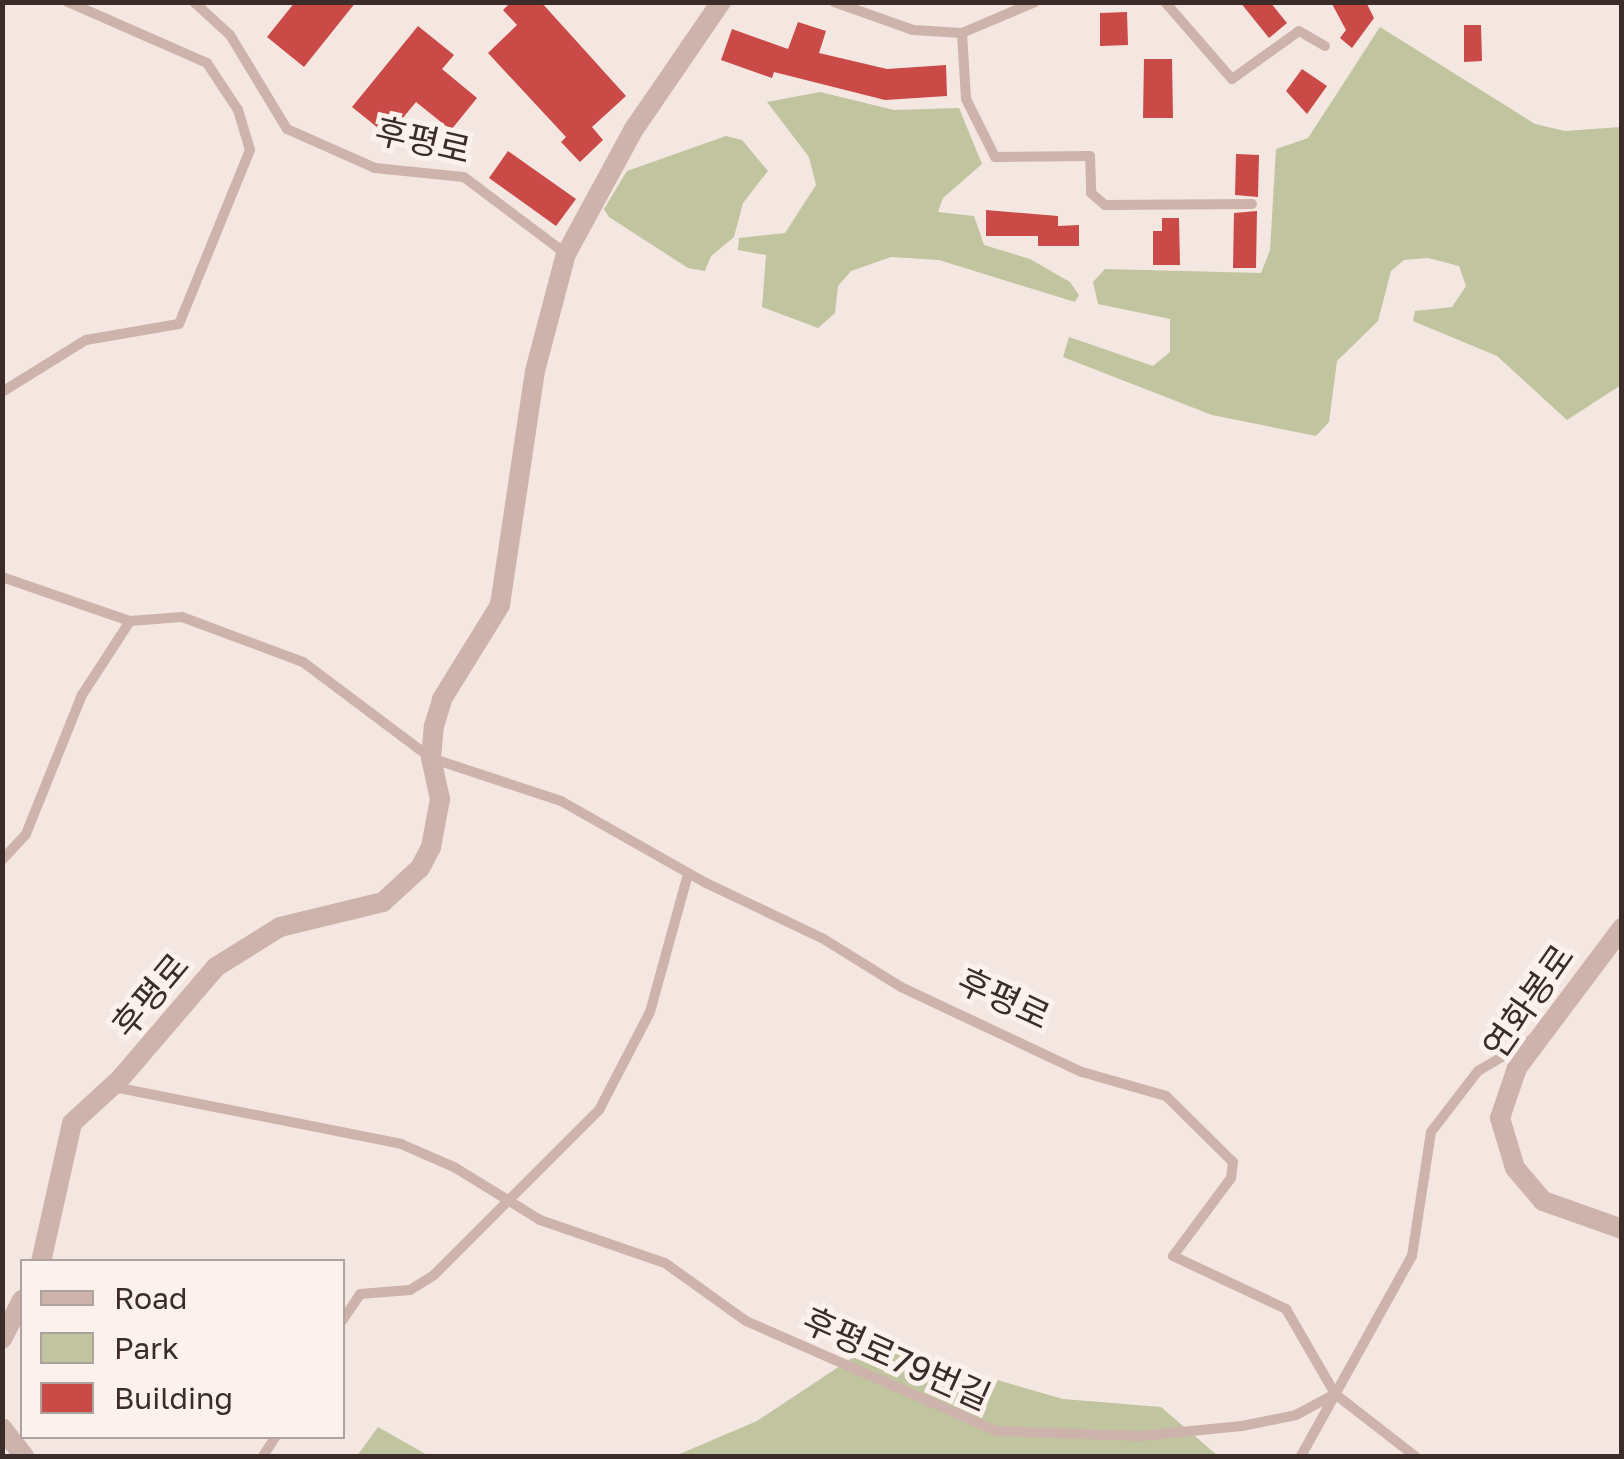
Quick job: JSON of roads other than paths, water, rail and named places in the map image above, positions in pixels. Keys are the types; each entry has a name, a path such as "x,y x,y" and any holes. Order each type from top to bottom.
{"street":[{"name":"후평로","path":"42,1259 65,1140 85,1107 112,1087 216,967 246,944 280,927 383,902 404,888 437,827 432,758 442,699 483,639 508,578 532,388 566,254 634,130 721,2"},
{"name":"연화봉로","path":"1622,928 1539,1036 1504,1098 1502,1140 1514,1168 1544,1200 1622,1229"},
{"path":"2,1340 20,1304"},
{"path":"2,1428 24,1456"}],"lane":[{"path":"2,392 86,340 179,324 246,171 248,133 207,64 68,2"},
{"name":"후평로","path":"194,2 230,35 287,130 376,168 464,177 566,254"},
{"path":"834,2 913,30 962,33 1035,2"},
{"path":"1165,2 1232,79 1300,31 1325,46"},
{"path":"962,33 966,99 994,157 1090,156 1091,193 1105,205 1252,204"},
{"name":"후평로","path":"2,577 130,622 182,617 303,662 432,758 561,801 688,874 822,938 900,987 1082,1072 1166,1096 1185,1109 1232,1162 1231,1178 1172,1256 1286,1309 1335,1394"},
{"path":"2,860 26,834 92,675 130,622"},
{"path":"345,1316 360,1294 410,1290 434,1275 507,1203 519,1182 599,1110 650,1012 688,874"},
{"path":"1301,1456 1412,1256 1431,1132 1478,1072 1539,1036"},
{"name":"후평로79번길","path":"112,1087 402,1144 454,1166 507,1203 665,1263 746,1322 996,1431 1141,1436 1242,1426 1296,1415 1335,1394"},
{"path":"1335,1394 1415,1456"}]}
